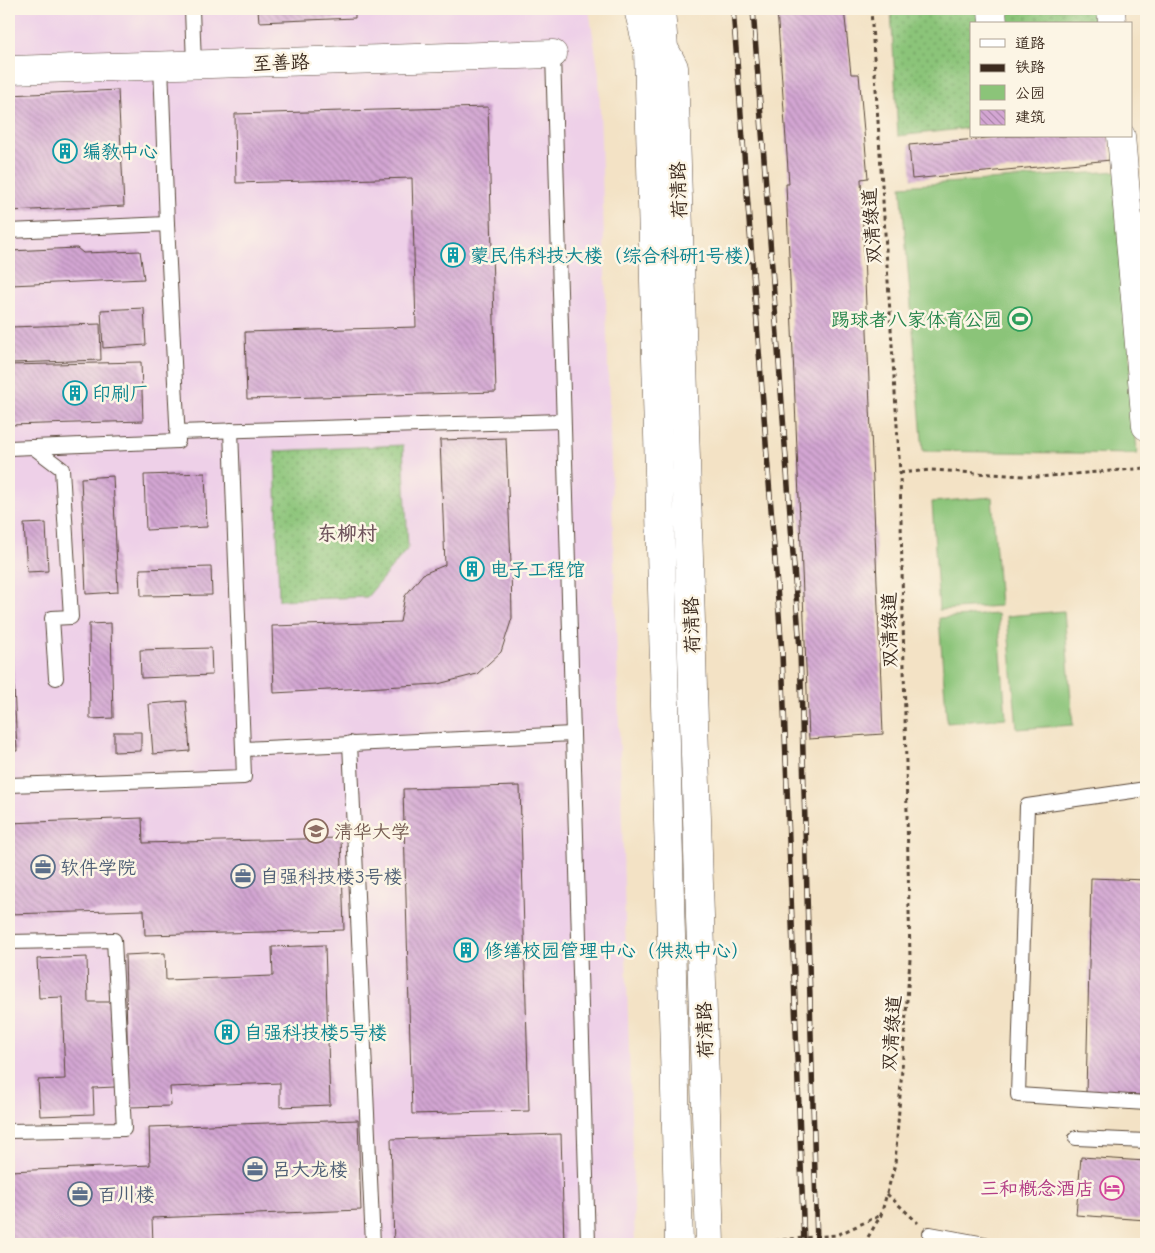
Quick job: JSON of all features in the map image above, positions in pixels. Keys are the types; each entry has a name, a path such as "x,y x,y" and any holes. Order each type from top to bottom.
{"main road":[{"name":"荷清路","path":"638,9 648,49 649,68 679,1244"},
{"name":"荷清路","path":"661,9 664,48 674,67 710,1244"},
{"path":"992,9 994,22"},
{"path":"1111,9 1112,22"},
{"name":"至善路","path":"9,70 553,54"},
{"path":"1122,138 1146,426"}],"lane":[{"path":"192,9 194,65"},
{"path":"553,54 588,1244"},
{"path":"9,448 178,441 161,66"},
{"path":"9,231 167,224"},
{"path":"177,432 563,421"},
{"path":"9,785 244,777 231,430"},
{"path":"33,447 62,469 71,617 52,618 56,678"},
{"path":"243,749 573,734"},
{"path":"350,743 373,1244"},
{"path":"1146,789 1027,806 1018,1095 1146,1103"},
{"path":"9,942 114,940 124,1129 9,1131"},
{"path":"1076,1138 1146,1141"},
{"path":"930,1234 986,1244"}],"path":[{"name":"双清绿道","path":"864,1244 882,1214 895,1164 910,958 900,473 871,9"},
{"path":"900,473 931,470 1038,477 1146,468"},
{"path":"886,1194 930,1234"},
{"path":"733,1244 837,1235 882,1214"}],"shaded area":[{"name":"清华大学","path":"9,9 589,9 599,75 635,1244 9,1244"}],"green space":[{"path":"891,9 1105,9 1106,22 970,22 970,128 898,136"},
{"name":"踢球者八家体育公园","path":"1118,171 1137,454 923,451 901,186"},
{"path":"403,445 408,548 367,597 279,600 275,451"},
{"path":"992,497 1000,606 939,610 932,502"},
{"path":"1064,611 1073,725 1017,729 1007,616"},
{"path":"998,614 1006,718 947,723 939,618"}],"building":[{"path":"258,9 355,9 355,18 259,22"},
{"path":"777,9 844,9 851,74 859,74 868,178 861,179 883,734 809,739 786,184 789,184"},
{"name":"编教中心","path":"118,90 124,206 9,211 9,95"},
{"name":"蒙民伟科技大楼（综合科研1号楼）","path":"488,107 496,392 247,399 245,332 416,327 412,178 236,183 235,114"},
{"path":"988,138 1109,138 1111,160 912,179 909,145"},
{"path":"77,248 83,253 140,251 144,279 11,285 10,251"},
{"path":"144,308 146,345 103,348 101,310"},
{"path":"100,324 101,360 12,363 11,327"},
{"name":"印刷厂","path":"141,362 143,421 9,425 9,365"},
{"name":"电子工程馆","path":"506,438 512,618 501,652 477,674 438,684 274,693 272,626 400,622 405,596 423,574 445,565 440,440"},
{"path":"205,473 207,527 146,530 144,475"},
{"path":"113,476 118,592 86,594 81,478"},
{"path":"46,523 48,571 27,572 24,524"},
{"path":"211,567 212,595 141,596 140,569"},
{"path":"10,600 17,751 9,751"},
{"path":"111,623 113,718 90,719 89,624"},
{"path":"211,648 212,675 141,678 140,650"},
{"path":"186,701 190,751 153,754 149,704"},
{"path":"114,732 141,732 141,751 114,752"},
{"name":"修缮校园管理中心（供热中心）","path":"520,786 529,1111 412,1114 403,789"},
{"path":"142,818 143,843 341,838 344,930 145,935 144,910 9,914 9,823"},
{"path":"1091,878 1146,880 1146,1095 1086,1094"},
{"name":"自强科技楼5号楼","path":"325,945 330,1105 280,1107 280,1083 170,1087 171,1106 129,1107 125,955 165,953 166,980 273,976 272,947"},
{"path":"87,957 88,1002 111,1002 115,1087 93,1088 94,1114 40,1116 38,1080 65,1079 62,997 39,998 37,959"},
{"name":"吕大龙楼","path":"358,1120 361,1210 152,1218 153,1244 9,1244 9,1171 150,1165 149,1127"},
{"path":"561,1134 564,1244 394,1244 391,1139"},
{"name":"三和概念酒店","path":"1081,1157 1146,1161 1146,1220 1076,1215"}],"railway":[{"path":"733,9 782,653 804,1244"},
{"path":"753,9 800,649 817,1244"}],"place":[{"name":"编教中心","path":"65,151"},
{"name":"蒙民伟科技大楼（综合科研1号楼）","path":"453,255"},
{"name":"踢球者八家体育公园","path":"1020,319"},
{"name":"印刷厂","path":"75,393"},
{"name":"电子工程馆","path":"472,569"},
{"name":"清华大学","path":"316,831"},
{"name":"软件学院","path":"43,867"},
{"name":"自强科技楼3号楼","path":"243,876"},
{"name":"修缮校园管理中心（供热中心）","path":"466,950"},
{"name":"自强科技楼5号楼","path":"227,1032"},
{"name":"吕大龙楼","path":"255,1169"},
{"name":"三和概念酒店","path":"1112,1188"},
{"name":"百川楼","path":"80,1194"}],"district":[{"name":"东柳村","path":"347,533"}]}
